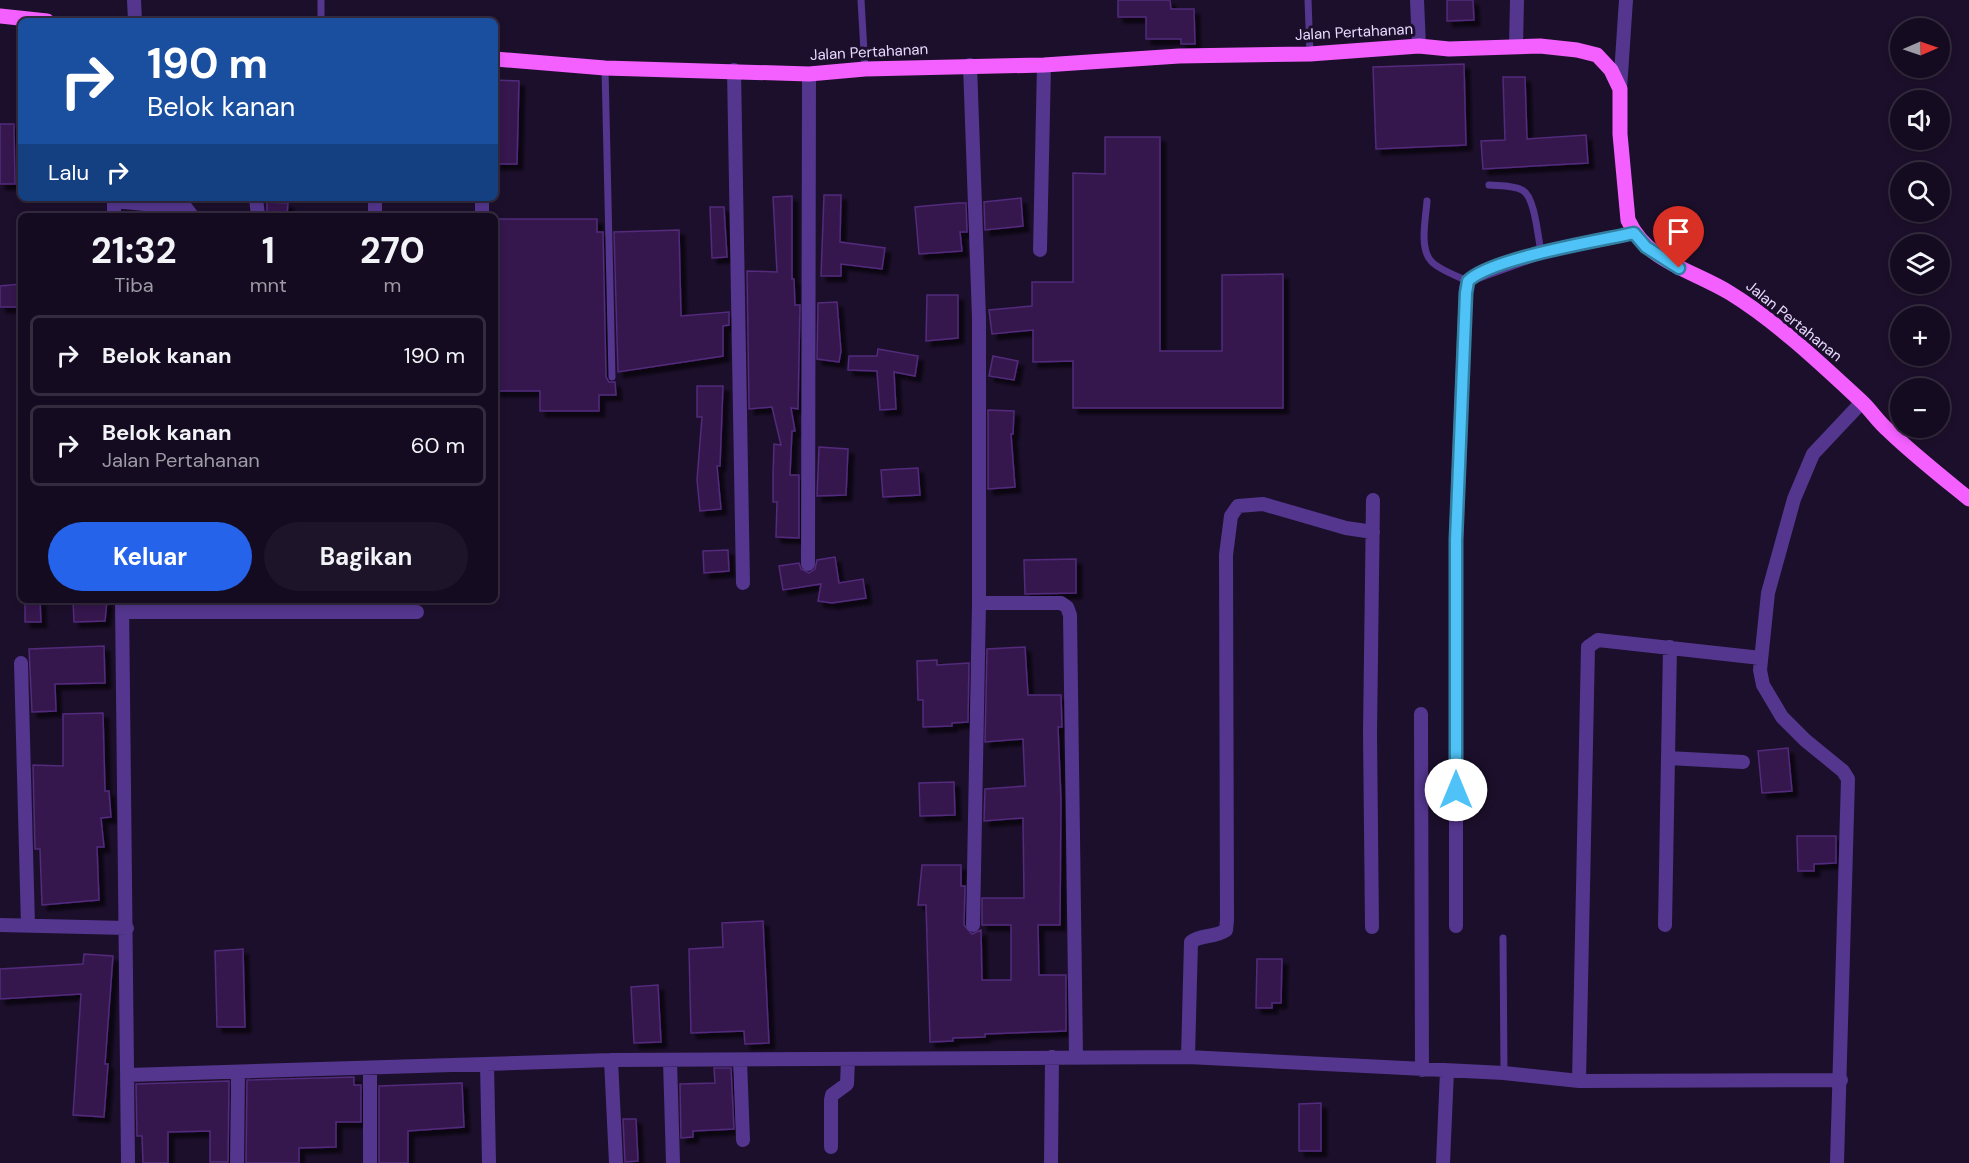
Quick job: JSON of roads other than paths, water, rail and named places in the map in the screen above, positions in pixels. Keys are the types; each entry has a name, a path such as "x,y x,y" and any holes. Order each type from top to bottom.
{"main road":[{"path":"0,16 19,18"},
{"name":"Jalan Pertahanan","path":"498,59 605,68 809,74 865,69 1044,65 1179,56 1310,54 1419,46 1449,49 1516,47 1577,50 1597,55 1611,70 1620,89"},
{"path":"1620,89 1620,134 1628,220 1634,233"},
{"name":"Jalan Pertahanan","path":"1634,233 1662,260 1729,292 1768,321 1862,402 1887,430 1969,500"}],"street":[{"path":"134,0 135,18"},
{"path":"1417,0 1419,46"},
{"path":"1516,47 1517,0"},
{"path":"1620,89 1626,0"},
{"path":"970,65 979,318 979,603 973,926"},
{"path":"1040,250 1044,65"},
{"path":"734,70 743,583"},
{"path":"808,564 809,74"},
{"path":"123,201 186,208 190,213"},
{"path":"1456,926 1456,540 1468,281 1492,269 1541,252 1634,233"},
{"path":"1837,1163 1848,779 1843,771 1791,728 1777,710 1763,685 1760,670 1768,593 1794,499 1813,454 1862,402"},
{"path":"1372,927 1370,733 1374,500"},
{"path":"1188,1057 1191,942 1195,938 1219,935 1226,930 1227,920 1226,555 1231,516 1238,506 1263,504 1346,528 1373,532"},
{"path":"979,603 1061,603 1067,607 1070,615 1076,1057"},
{"path":"128,1163 122,606 258,605 417,612"},
{"path":"1579,1081 1587,651 1590,644 1598,640 1761,658"},
{"path":"1665,925 1670,647"},
{"path":"21,663 28,926"},
{"path":"1421,714 1422,1070"},
{"path":"1668,758 1743,762"},
{"path":"0,925 126,928"},
{"path":"1051,1163 1052,1057"},
{"path":"128,1075 611,1060 1188,1057 1504,1073 1579,1081 1841,1080"},
{"path":"831,1147 831,1100 835,1092 847,1084 848,1059"},
{"path":"611,1060 616,1163"},
{"path":"740,1060 743,1140"},
{"path":"670,1061 673,1163"},
{"path":"488,1064 489,1163"},
{"path":"370,1069 370,1163"},
{"path":"1443,1163 1447,1071"},
{"path":"237,1163 238,1072"}],"lane":[{"path":"321,0 321,18"},
{"path":"861,0 865,69"},
{"path":"1308,0 1310,54"},
{"path":"605,68 612,378"},
{"path":"1489,185 1518,189 1527,193 1533,206 1541,252"},
{"path":"1427,201 1425,228 1428,256 1434,264 1468,281"},
{"path":"1503,938 1504,1073"}]}
